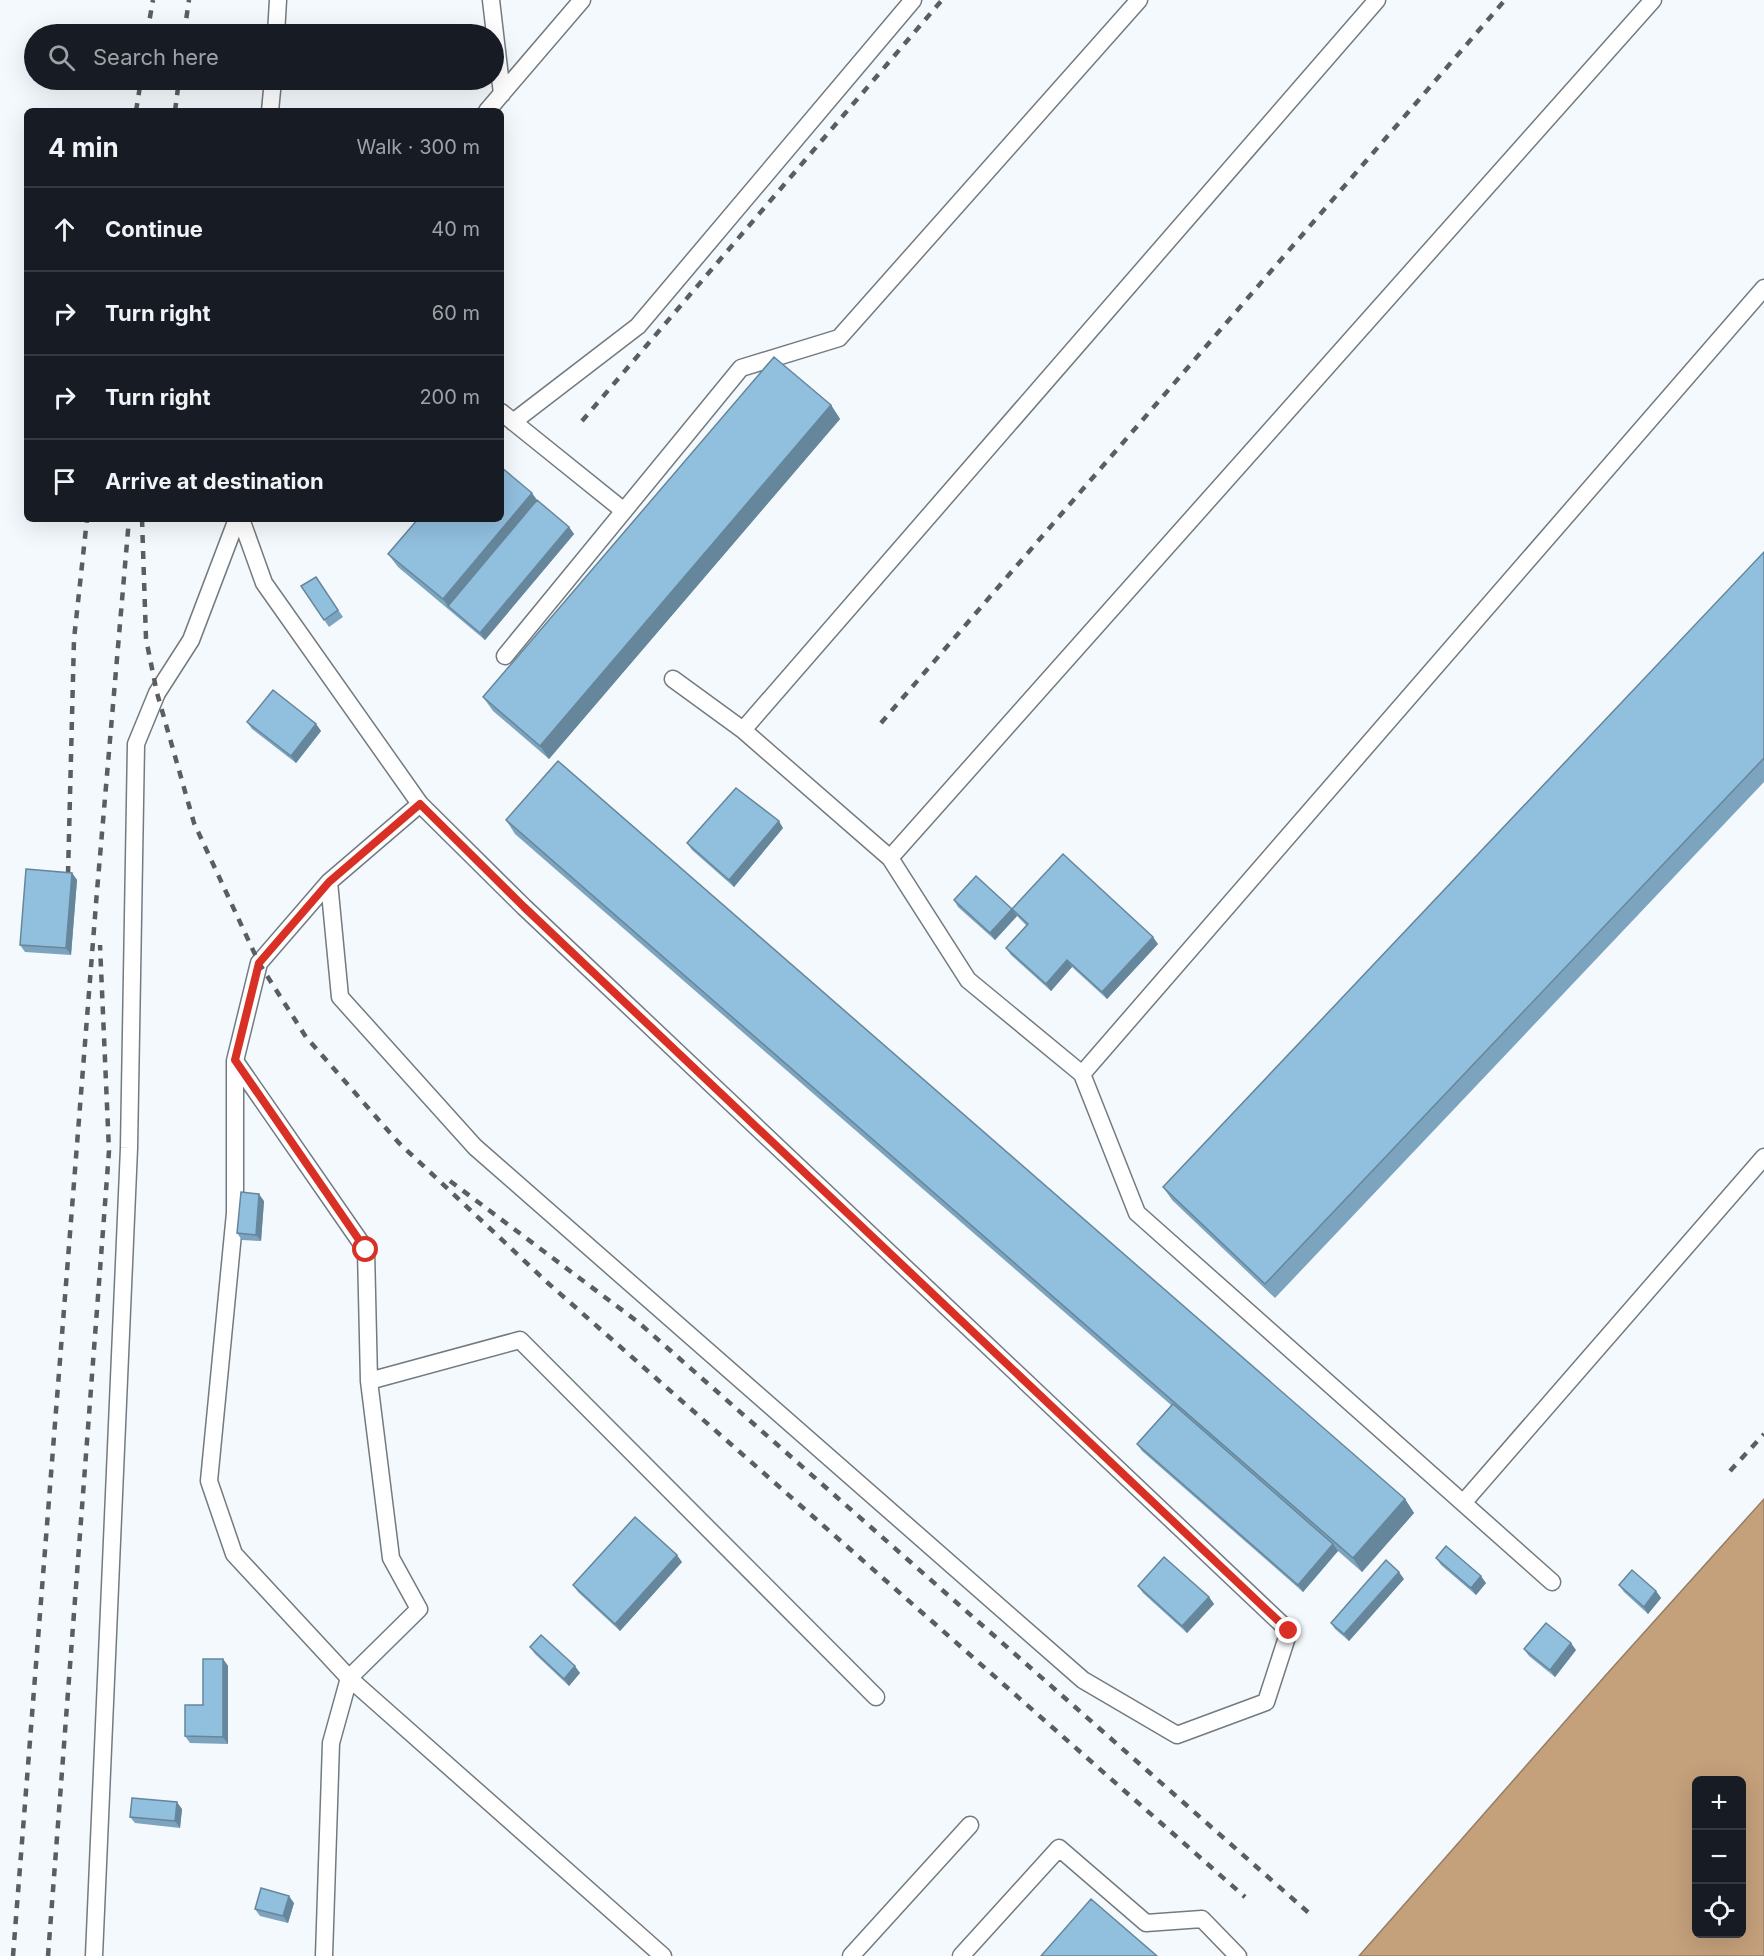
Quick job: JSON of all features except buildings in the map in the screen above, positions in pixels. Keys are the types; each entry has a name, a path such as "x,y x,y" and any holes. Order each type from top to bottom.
{"lane":[{"path":"277,24 278,0"},
{"path":"491,0 494,24"},
{"path":"490,108 582,0"},
{"path":"624,511 507,417 638,326 913,0"},
{"path":"505,656 741,368 839,338 1139,0"},
{"path":"743,730 1377,0"},
{"path":"890,858 1653,0"},
{"path":"270,108 272,90"},
{"path":"502,90 502,94"},
{"path":"1082,1074 1764,288"},
{"path":"94,1956 129,1148 136,744 157,693 191,640 238,522"},
{"path":"240,522 264,583 420,804 524,907 1289,1631 1266,1702 1177,1735 1083,1680 475,1147 340,997 329,882"},
{"path":"673,679 743,730 890,858 968,980 1082,1074 1137,1213 1552,1582"},
{"path":"420,804 329,882 259,963 235,1060 235,1213 209,1480 234,1554 349,1678 663,1956"},
{"path":"235,1060 366,1250 369,1381 391,1558 419,1609 349,1678 331,1743 324,1956"},
{"path":"1463,1503 1764,1157"},
{"path":"369,1381 520,1340 876,1697"},
{"path":"851,1956 970,1825"},
{"path":"961,1956 1059,1848 1146,1923 1202,1920 1238,1956"}],"shaded area":[{"path":"1764,1499 1764,1956 1359,1956 1605,1676"}],"railway":[{"path":"149,24 153,0"},
{"path":"185,24 189,0"},
{"path":"582,421 942,0"},
{"path":"881,723 1505,0"},
{"path":"136,108 139,90"},
{"path":"175,108 178,90"},
{"path":"68,874 74,639 87,522"},
{"path":"13,1956 97,891 129,522"},
{"path":"142,522 146,639 157,693 194,823 259,963 306,1037 399,1143 549,1284 1245,1897"},
{"path":"48,1956 109,1151 100,945"},
{"path":"450,1181 638,1322 1310,1914"},
{"path":"1730,1471 1764,1434"}],"route":[{"path":"366,1250 235,1060 259,963 329,882 420,804 524,907 1289,1631"}]}
